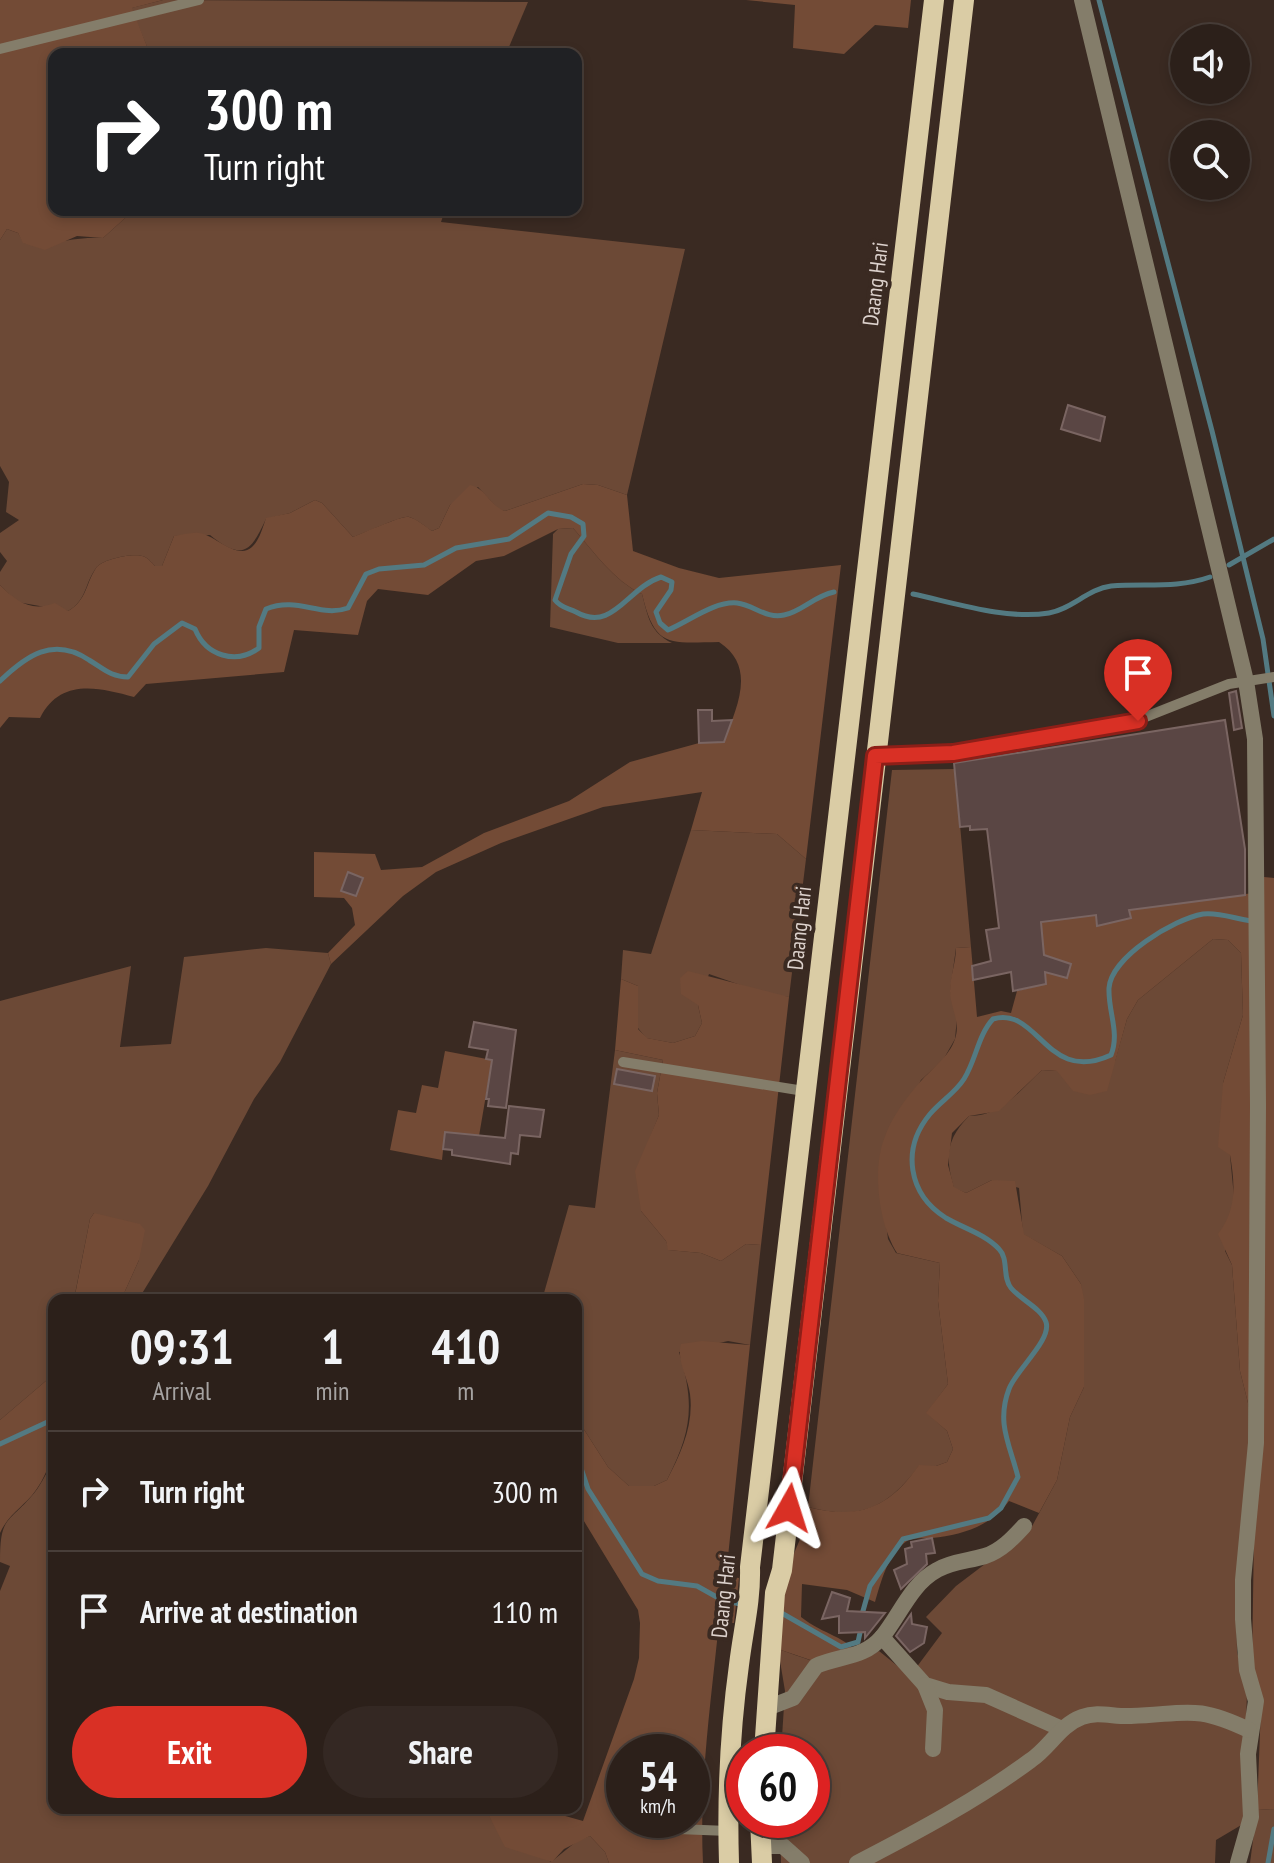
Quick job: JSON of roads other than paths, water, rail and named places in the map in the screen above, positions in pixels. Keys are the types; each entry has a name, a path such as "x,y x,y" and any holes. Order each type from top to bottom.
{"main road":[{"name":"Daang Hari","path":"734,1734 739,1665 747,1624 750,1567 804,1091 934,0"},
{"path":"765,1734 771,1627 775,1593 782,1570 964,0"},
{"path":"808,1065 839,1067"},
{"name":"Daang Hari","path":"728,1838 729,1863"}],"street":[{"path":"1082,0 1253,680 1259,892 1256,1443 1243,1580 1245,1655 1256,1701 1249,1730 1251,1817 1238,1863"},
{"path":"767,1708 793,1698 816,1666 857,1656 882,1637 919,1584 934,1571 987,1556 1007,1544 1024,1526"},
{"path":"882,1637 925,1685 935,1710 933,1749"},
{"path":"925,1685 948,1692 986,1695 1062,1729"},
{"path":"857,1863 920,1831 1034,1758 1062,1729 1091,1714 1130,1716 1178,1710 1215,1715 1249,1730"},
{"path":"761,1854 783,1846 802,1863"}],"lane":[{"path":"0,49 199,0"},
{"path":"875,756 953,753 1120,727 1253,680 1274,677"},
{"path":"623,1062 804,1091"}],"waterway":[{"path":"1099,0 1263,639 1274,716"},
{"path":"0,681 30,657 52,650 76,653 112,674 128,677 154,644 182,623 195,629 206,646 214,651 232,657 241,656 259,648 259,627 266,609 288,605 328,611 348,608 366,574 379,569 424,565 456,548 509,539 548,513 571,517 583,524 584,536 571,554 555,600 589,617 610,613 661,577 672,582 671,590 656,612 660,623 668,630 719,605 737,603 778,616 796,611 834,592"},
{"path":"1229,565 1274,539"},
{"path":"913,594 981,610 1033,615 1057,611 1111,586 1173,584 1210,577"},
{"path":"861,1618 870,1586 903,1539 989,1518 1001,1508 1018,1477 1004,1423 1005,1401 1013,1381 1039,1346 1046,1329 1040,1312 1008,1284 1004,1258 999,1249 981,1235 946,1218 923,1197 913,1170 912,1156 921,1128 930,1114 964,1079 984,1032 993,1019 1009,1018 1022,1023 1057,1053 1072,1060 1089,1062 1111,1055 1114,1030 1109,988 1112,976 1132,952 1161,931 1191,917 1209,914 1252,921"},
{"path":"0,1444 48,1422"},
{"path":"582,1471 588,1489 642,1574 658,1581 697,1586 722,1600 745,1605"},
{"path":"778,1611 841,1647 858,1642 861,1628"},
{"path":"1268,1863 1274,1829"}]}
